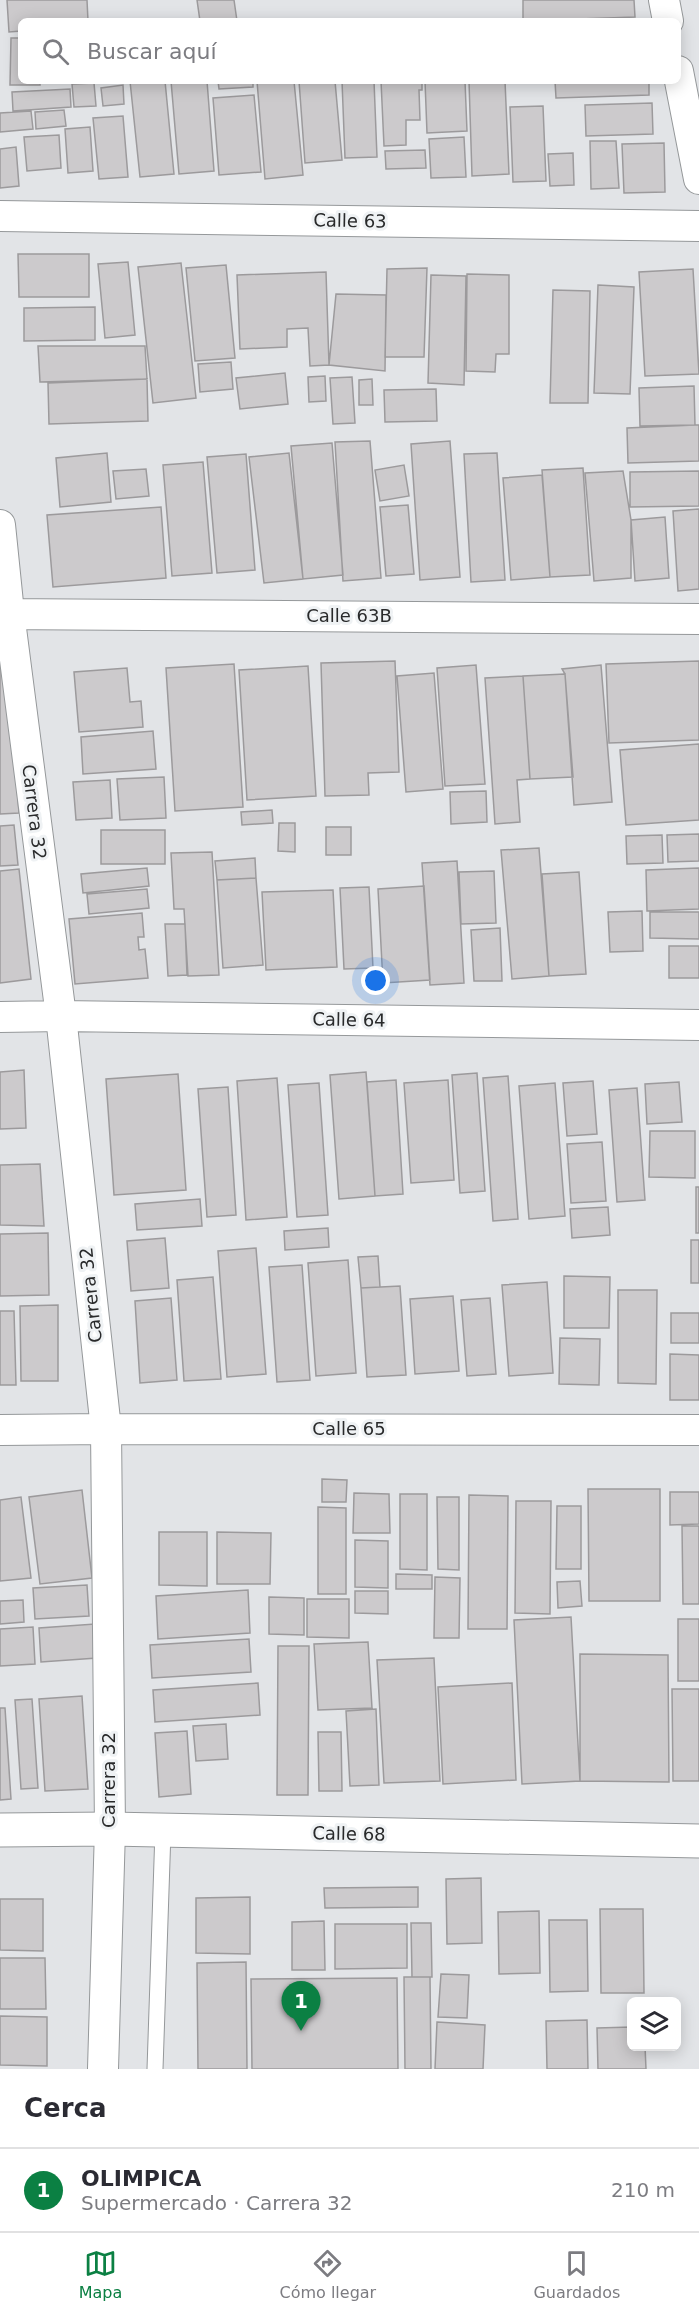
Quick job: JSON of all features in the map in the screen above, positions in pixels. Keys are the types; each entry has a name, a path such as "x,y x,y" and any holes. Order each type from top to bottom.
{"street":[{"path":"664,0 667,18"},
{"path":"681,84 699,179"},
{"name":"Calle 63","path":"0,216 699,226"},
{"name":"Carrera 32","path":"0,525 4,613 61,1016 106,1429 110,1829 103,2069"},
{"name":"Calle 63B","path":"4,613 699,619"},
{"name":"Calle 64","path":"0,1017 699,1025"},
{"name":"Calle 65","path":"0,1431 106,1429 699,1430"},
{"name":"Calle 68","path":"0,1830 110,1829 699,1841"}],"lane":[{"path":"155,2069 163,1831"}],"building":[{"path":"7,0 87,0 88,18 18,18 18,31 9,32"},
{"path":"197,0 234,0 237,18 200,18"},
{"path":"523,0 634,0 635,17 523,18"},
{"path":"11,38 18,38 18,84 40,85 10,85"},
{"path":"72,84 94,84 96,106 74,107"},
{"path":"130,84 165,84 174,174 140,177"},
{"path":"171,84 207,84 214,171 179,174"},
{"path":"218,84 253,84 253,87 219,89"},
{"path":"257,84 294,84 303,175 265,179"},
{"path":"299,84 335,84 342,160 305,163"},
{"path":"342,84 374,84 377,157 345,158"},
{"path":"381,84 422,84 422,90 419,90 420,120 406,120 406,145 384,146"},
{"path":"425,84 465,84 467,131 427,133"},
{"path":"469,84 505,84 509,174 472,176"},
{"path":"555,84 649,84 649,95 556,98"},
{"path":"123,85 124,104 103,106 101,88"},
{"path":"70,89 71,107 13,111 12,92"},
{"path":"254,95 261,172 219,175 213,98"},
{"path":"652,103 653,134 586,136 585,105"},
{"path":"543,106 546,181 513,182 510,107"},
{"path":"64,110 66,126 36,129 35,112"},
{"path":"31,111 33,129 0,132 0,113"},
{"path":"123,116 128,177 99,179 93,118"},
{"path":"90,127 93,171 68,173 65,129"},
{"path":"59,135 61,168 27,171 24,137"},
{"path":"464,137 466,177 431,178 429,139"},
{"path":"590,141 616,141 619,188 591,189"},
{"path":"664,143 665,192 624,193 622,144"},
{"path":"16,147 19,186 0,188 0,149"},
{"path":"425,150 426,168 386,169 385,151"},
{"path":"573,153 574,185 550,186 548,154"},
{"path":"18,254 89,254 89,297 19,297"},
{"path":"128,262 135,335 105,338 98,264"},
{"path":"181,263 196,398 153,403 138,267"},
{"path":"226,265 235,358 195,361 186,268"},
{"path":"427,268 424,357 385,357 387,269"},
{"path":"693,269 699,374 645,376 639,272"},
{"path":"326,272 329,365 310,366 308,328 287,329 287,347 240,349 237,275"},
{"path":"467,274 509,275 509,354 496,354 495,372 466,371"},
{"path":"431,275 466,276 464,385 428,383"},
{"path":"598,285 634,287 630,394 594,393"},
{"path":"553,290 590,291 588,403 550,403"},
{"path":"336,294 386,295 385,371 329,365"},
{"path":"95,307 95,340 24,341 24,308"},
{"path":"38,346 145,346 147,379 40,382"},
{"path":"231,362 233,389 200,392 198,364"},
{"path":"285,373 288,404 240,409 236,378"},
{"path":"325,376 326,401 309,402 308,377"},
{"path":"352,377 355,423 333,424 330,378"},
{"path":"147,379 148,421 49,424 48,383"},
{"path":"372,379 373,405 359,405 359,380"},
{"path":"694,386 695,425 640,426 639,388"},
{"path":"436,389 437,421 385,422 384,390"},
{"path":"699,425 699,461 628,463 627,428"},
{"path":"370,441 381,578 343,581 335,442"},
{"path":"450,441 460,577 420,580 411,444"},
{"path":"332,443 343,575 303,579 291,446"},
{"path":"107,453 111,502 60,507 56,458"},
{"path":"289,453 303,579 264,583 249,457"},
{"path":"497,453 505,580 471,582 464,454"},
{"path":"246,454 255,570 217,573 207,457"},
{"path":"203,462 212,573 172,576 163,465"},
{"path":"404,465 409,496 380,501 375,470"},
{"path":"583,468 590,575 550,577 542,470"},
{"path":"146,469 149,496 116,499 113,471"},
{"path":"623,471 631,520 631,578 594,581 585,473"},
{"path":"699,471 699,506 630,507 630,472"},
{"path":"542,475 550,577 511,580 503,478"},
{"path":"408,505 414,574 386,576 380,507"},
{"path":"161,507 166,578 53,587 47,515"},
{"path":"699,509 699,589 678,591 673,511"},
{"path":"665,517 669,578 635,581 631,520"},
{"path":"0,656 7,656 19,813 0,814"},
{"path":"395,661 399,772 368,773 369,795 325,796 321,663"},
{"path":"699,661 699,740 609,743 606,664"},
{"path":"234,664 243,807 175,811 166,668"},
{"path":"476,665 485,784 445,786 437,668"},
{"path":"601,665 612,802 574,805 565,674 562,669"},
{"path":"308,666 316,796 247,800 239,670"},
{"path":"127,668 130,702 141,701 143,727 79,732 74,672"},
{"path":"434,673 443,789 406,792 397,676"},
{"path":"565,674 573,777 530,779 523,676"},
{"path":"523,676 530,779 517,780 520,822 495,824 485,678"},
{"path":"153,731 156,769 83,774 81,737"},
{"path":"699,744 699,820 626,825 620,750"},
{"path":"164,777 166,818 120,820 117,779"},
{"path":"110,780 112,818 76,820 73,782"},
{"path":"486,791 487,822 451,824 450,792"},
{"path":"272,810 273,823 242,825 241,812"},
{"path":"279,823 295,823 295,852 278,851"},
{"path":"14,825 18,865 0,866 0,826"},
{"path":"326,827 351,827 351,855 326,855"},
{"path":"101,830 165,830 165,864 101,864"},
{"path":"699,834 699,861 668,862 667,835"},
{"path":"662,835 663,863 627,864 626,836"},
{"path":"539,848 549,976 512,979 501,850"},
{"path":"212,852 219,975 188,976 184,909 174,909 171,853"},
{"path":"255,858 256,878 217,880 215,861"},
{"path":"457,861 464,983 430,985 422,863"},
{"path":"147,868 149,886 83,893 81,874"},
{"path":"699,868 699,909 647,911 646,870"},
{"path":"19,869 31,979 0,983 0,871"},
{"path":"494,871 496,923 461,924 459,872"},
{"path":"579,872 586,974 549,976 542,874"},
{"path":"256,878 263,965 223,968 217,880"},
{"path":"424,886 430,980 383,983 378,889"},
{"path":"369,887 373,968 344,969 340,888"},
{"path":"147,889 149,908 89,914 87,894"},
{"path":"333,890 337,967 266,970 262,892"},
{"path":"642,911 643,951 610,952 608,912"},
{"path":"650,912 699,912 699,939 650,938"},
{"path":"142,913 144,937 138,937 139,950 145,949 148,978 75,984 69,919"},
{"path":"165,924 185,924 187,975 168,976"},
{"path":"500,928 502,981 474,981 471,930"},
{"path":"669,946 699,946 699,978 669,978"},
{"path":"24,1070 26,1128 0,1129 0,1072"},
{"path":"366,1072 375,1196 339,1199 330,1075"},
{"path":"477,1073 485,1191 460,1193 452,1075"},
{"path":"178,1074 186,1190 114,1195 106,1079"},
{"path":"508,1076 518,1219 493,1221 483,1078"},
{"path":"277,1078 287,1217 246,1220 237,1081"},
{"path":"396,1080 403,1194 375,1196 367,1082"},
{"path":"448,1080 454,1180 411,1183 404,1083"},
{"path":"593,1081 597,1134 567,1136 563,1083"},
{"path":"679,1082 682,1122 647,1124 645,1084"},
{"path":"319,1083 328,1215 297,1217 288,1085"},
{"path":"555,1083 565,1216 529,1219 519,1086"},
{"path":"228,1087 236,1215 207,1217 198,1089"},
{"path":"637,1088 645,1200 617,1202 609,1090"},
{"path":"650,1131 695,1131 695,1178 649,1177"},
{"path":"602,1142 606,1201 571,1203 567,1144"},
{"path":"40,1164 44,1226 0,1225 0,1165"},
{"path":"696,1187 699,1187 699,1233 696,1233"},
{"path":"200,1199 202,1226 137,1230 135,1204"},
{"path":"608,1207 610,1235 572,1238 570,1209"},
{"path":"328,1228 329,1247 285,1250 284,1231"},
{"path":"48,1233 49,1295 0,1296 0,1234"},
{"path":"165,1238 169,1288 131,1291 127,1241"},
{"path":"691,1240 699,1240 699,1283 691,1283"},
{"path":"256,1248 266,1374 227,1377 218,1251"},
{"path":"378,1256 380,1287 361,1288 358,1257"},
{"path":"348,1260 356,1373 316,1376 308,1263"},
{"path":"302,1265 310,1380 277,1382 269,1267"},
{"path":"564,1276 610,1277 609,1328 564,1328"},
{"path":"213,1277 221,1379 184,1381 177,1280"},
{"path":"547,1282 553,1373 509,1376 502,1285"},
{"path":"400,1286 406,1375 367,1377 361,1288"},
{"path":"618,1290 657,1290 656,1384 618,1383"},
{"path":"453,1296 459,1371 415,1374 410,1299"},
{"path":"171,1298 177,1380 140,1383 135,1301"},
{"path":"490,1298 496,1374 467,1376 461,1300"},
{"path":"58,1305 58,1381 21,1381 20,1306"},
{"path":"0,1311 14,1311 16,1385 0,1385"},
{"path":"671,1313 699,1313 699,1343 671,1343"},
{"path":"560,1338 600,1339 599,1385 559,1384"},
{"path":"670,1354 699,1355 699,1400 670,1400"},
{"path":"322,1479 347,1480 346,1502 322,1502"},
{"path":"588,1489 660,1489 660,1601 589,1601"},
{"path":"82,1490 92,1578 40,1584 29,1497"},
{"path":"670,1492 699,1492 699,1524 670,1525"},
{"path":"354,1493 389,1494 390,1533 353,1533"},
{"path":"400,1494 427,1494 427,1570 400,1569"},
{"path":"469,1495 508,1496 507,1629 468,1629"},
{"path":"21,1497 31,1578 0,1581 0,1500"},
{"path":"437,1497 459,1497 459,1570 438,1569"},
{"path":"516,1501 551,1501 550,1614 515,1613"},
{"path":"557,1506 581,1506 581,1569 556,1569"},
{"path":"318,1507 346,1508 346,1594 318,1594"},
{"path":"682,1526 699,1526 699,1604 683,1604"},
{"path":"159,1532 207,1532 207,1586 159,1585"},
{"path":"217,1532 271,1533 270,1584 217,1584"},
{"path":"355,1540 388,1541 388,1588 355,1587"},
{"path":"396,1574 432,1575 432,1589 396,1589"},
{"path":"435,1577 460,1578 459,1638 434,1638"},
{"path":"580,1581 582,1606 558,1608 557,1582"},
{"path":"87,1585 89,1616 35,1619 33,1588"},
{"path":"248,1590 250,1633 158,1639 156,1596"},
{"path":"355,1591 388,1591 388,1614 355,1613"},
{"path":"269,1597 304,1598 304,1635 269,1634"},
{"path":"307,1599 349,1599 349,1638 307,1637"},
{"path":"23,1600 24,1622 0,1624 0,1601"},
{"path":"571,1617 580,1781 522,1784 514,1620"},
{"path":"678,1619 699,1619 699,1681 678,1681"},
{"path":"95,1624 97,1658 41,1662 39,1628"},
{"path":"33,1627 35,1664 0,1666 0,1629"},
{"path":"249,1639 251,1672 152,1678 150,1645"},
{"path":"368,1642 372,1708 318,1710 314,1644"},
{"path":"278,1646 309,1646 308,1795 277,1795"},
{"path":"580,1654 668,1655 669,1782 580,1781"},
{"path":"434,1658 440,1781 384,1783 377,1660"},
{"path":"258,1683 260,1715 155,1722 153,1690"},
{"path":"512,1683 516,1780 443,1784 438,1687"},
{"path":"672,1689 699,1689 699,1781 673,1781"},
{"path":"82,1696 88,1789 45,1791 39,1699"},
{"path":"32,1699 38,1788 21,1789 15,1700"},
{"path":"0,1708 5,1708 11,1799 0,1800"},
{"path":"376,1709 379,1785 350,1786 346,1711"},
{"path":"226,1724 228,1759 196,1761 193,1726"},
{"path":"187,1731 191,1794 159,1797 155,1733"},
{"path":"318,1732 341,1732 342,1791 319,1791"},
{"path":"481,1878 482,1943 447,1944 446,1879"},
{"path":"418,1887 418,1907 325,1908 324,1888"},
{"path":"250,1897 250,1954 196,1953 196,1898"},
{"path":"0,1899 43,1899 43,1951 0,1950"},
{"path":"600,1909 643,1909 644,1993 601,1993"},
{"path":"539,1911 540,1973 499,1974 498,1912"},
{"path":"549,1920 587,1920 588,1991 550,1992"},
{"path":"324,1921 325,1970 292,1970 292,1922"},
{"path":"411,1923 431,1923 432,1977 412,1977"},
{"path":"335,1924 407,1924 407,1968 335,1969"},
{"path":"0,1958 45,1958 46,2009 0,2009"},
{"path":"246,1962 247,2069 198,2069 197,1963"},
{"path":"441,1974 469,1975 467,2018 438,2017"},
{"path":"404,1977 430,1977 431,2069 405,2069"},
{"path":"397,1978 398,2069 252,2069 251,1979"},
{"path":"0,2016 47,2017 47,2066 0,2065"},
{"path":"587,2020 588,2069 547,2069 546,2021"},
{"path":"437,2022 485,2025 483,2069 435,2069"},
{"path":"627,2027 627,2051 645,2051 646,2069 598,2069 597,2028"}],"place":[{"name":"OLIMPICA","path":"301,2031"}]}
